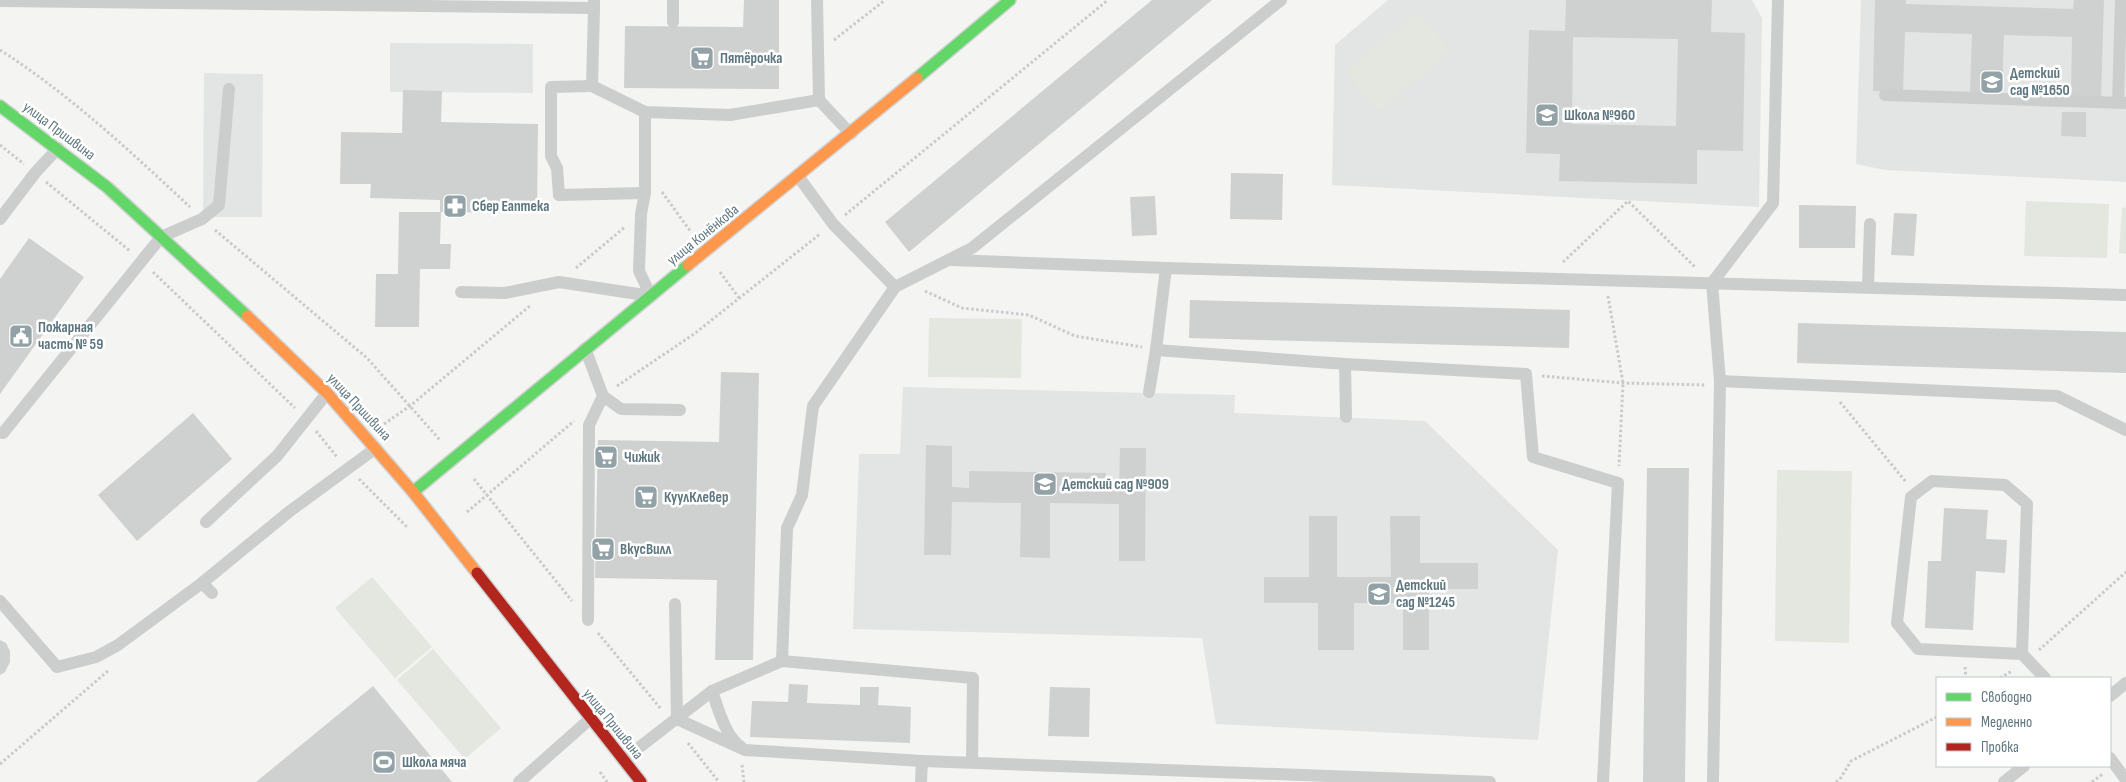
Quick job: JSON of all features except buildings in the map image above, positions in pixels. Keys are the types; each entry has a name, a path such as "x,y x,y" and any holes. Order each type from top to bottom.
{"street":[{"name":"улица Конёнкова","path":"413,492 585,348 851,134 1010,0"},
{"name":"улица Пришвина","path":"0,106 58,148 107,187 242,311 327,394 413,492 641,782"}],"lane":[{"path":"673,0 673,22"},
{"path":"817,0 819,100 851,134"},
{"path":"782,662 787,528 802,495 813,406 895,288 972,248 1281,0"},
{"path":"1713,782 1720,381 1712,283 1773,203 1778,0"},
{"path":"1885,96 2122,103 2121,0"},
{"path":"0,2 594,4 592,86"},
{"path":"646,193 559,195 557,168 551,156 551,87 592,86 645,112 730,115 819,100"},
{"path":"3,433 140,260 161,237 202,219 219,205 229,89"},
{"path":"645,112 646,193 641,214 639,271 651,296"},
{"path":"0,219 35,173 58,148"},
{"path":"798,176 833,224 895,288"},
{"path":"1868,288 1870,224"},
{"path":"952,260 1166,268 2126,295"},
{"path":"1149,392 1166,268"},
{"path":"462,292 505,293 559,282 651,296"},
{"path":"585,348 603,396 621,409 680,410"},
{"path":"1156,350 1345,364 1526,374 1533,457 1618,483 1603,782"},
{"path":"1345,364 1346,417"},
{"path":"1720,381 2056,396 2126,430"},
{"path":"206,522 277,456 327,394"},
{"path":"588,620 589,425 603,396"},
{"path":"0,601 57,667 96,657 118,645 202,583 290,511 349,470 376,448"},
{"path":"2026,656 1918,649 1897,624 1911,497 1932,480 2005,485 2027,504 2026,656 2044,677"},
{"path":"202,583 212,593"},
{"path":"674,721 675,604"},
{"path":"623,760 712,691 782,662 974,678 972,762"},
{"path":"2111,695 2126,683"},
{"path":"712,691 719,714 736,744 745,750"},
{"path":"519,782 590,719"},
{"path":"674,721 745,750 922,761 1490,782"},
{"path":"2111,759 2126,780"},
{"path":"921,782 922,761"},
{"path":"2004,782 2023,767"}],"path":[{"path":"818,53 885,0"},
{"path":"603,396 694,334 833,224 1108,0"},
{"path":"0,50 21,63 125,147 202,219 367,358 444,444"},
{"path":"0,145 140,260 307,420 349,470 412,532"},
{"path":"660,190 696,238"},
{"path":"1546,278 1628,201 1712,283"},
{"path":"559,282 641,214"},
{"path":"720,272 739,298"},
{"path":"1606,280 1623,384 1618,483"},
{"path":"920,288 962,308 1029,315 1075,336 1156,350"},
{"path":"381,426 410,406 537,301"},
{"path":"1526,374 1623,384 1703,386 1720,381"},
{"path":"1827,386 1916,494"},
{"path":"467,512 581,415"},
{"path":"2001,677 2126,572"},
{"path":"0,764 123,658 118,645"},
{"path":"1836,782 1841,781 1851,761 1936,718"},
{"path":"674,721 719,782"},
{"path":"596,766 607,782"}],"shaded area":[{"name":"Школа №960","path":"1388,0 1752,0 1762,18 1759,207 1332,185 1335,45"},
{"name":"Детский сад №1650","path":"1861,0 2126,0 2126,182 1885,170 1856,164"},
{"path":"1417,11 1451,52 1379,111 1345,71"},
{"path":"390,43 533,44 533,93 390,92"},
{"path":"204,73 263,74 262,217 203,217"},
{"path":"2026,201 2109,204 2107,258 2024,256"},
{"path":"2122,207 2126,208 2126,254 2119,253"},
{"path":"929,318 1022,319 1021,378 928,377"},
{"path":"903,387 1235,395 1234,413 1425,421 1558,550 1538,740 1216,724 1202,638 853,629 859,454 900,454"},
{"path":"1777,470 1852,471 1849,643 1775,641"},
{"path":"372,577 432,647 395,678 335,608"},
{"path":"433,649 501,728 465,759 397,680"}],"traffic: fast":[{"path":"917,78 1010,0"},
{"path":"0,106 107,187 247,316"},
{"path":"413,492 688,265"}],"traffic: slow":[{"path":"688,265 917,78"},
{"path":"247,316 327,393 413,492 477,573"}],"traffic: jam":[{"path":"477,573 641,782"}],"place":[{"name":"Пятёрочка","path":"702,58"},
{"name":"Детский сад №1650","path":"1992,82"},
{"name":"Школа №960","path":"1547,115"},
{"name":"Сбер Еаптека","path":"455,206"},
{"name":"Пожарная часть № 59","path":"21,336"},
{"name":"Чижик","path":"606,457"},
{"name":"Детский сад №909","path":"1045,484"},
{"name":"КуулКлевер","path":"646,497"},
{"name":"ВкусВилл","path":"603,549"},
{"name":"Детский сад №1245","path":"1379,594"},
{"name":"Школа мяча","path":"384,762"}]}
